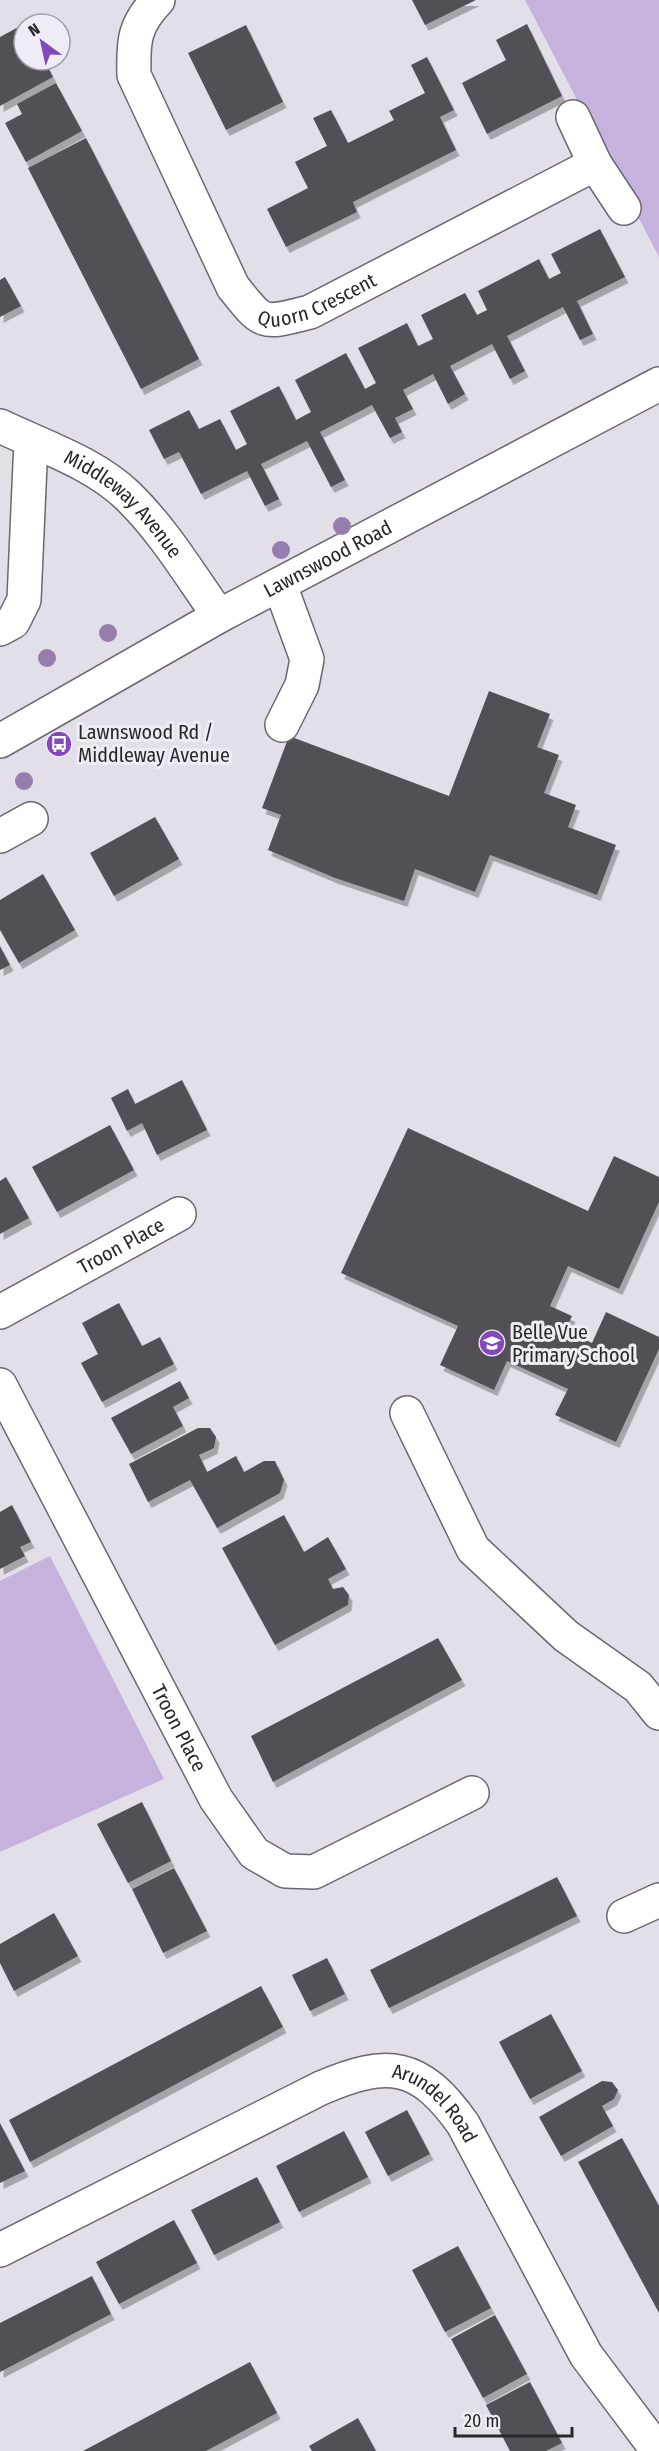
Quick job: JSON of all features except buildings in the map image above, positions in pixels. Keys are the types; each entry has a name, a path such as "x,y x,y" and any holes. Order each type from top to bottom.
{"street":[{"name":"Quorn Crescent","path":"159,0 142,17 133,47 134,75 233,287 257,317 271,322 310,312 595,164"},
{"path":"573,117 595,164 624,208"},
{"name":"Lawnswood Road","path":"0,741 219,616 659,384"},
{"name":"Middleway Avenue","path":"0,426 89,468 127,495 157,527 219,616"},
{"path":"0,629 13,622 24,600 31,441"},
{"path":"280,585 307,659 302,686 282,725"},
{"path":"0,836 31,819"},
{"name":"Troon Place","path":"0,1312 179,1214"},
{"name":"Troon Place","path":"0,1385 216,1799 254,1853 285,1871 314,1872 472,1793"},
{"path":"407,1413 473,1549 566,1636 638,1687 659,1713"},
{"path":"624,1916 659,1900"},
{"name":"Arundel Road","path":"0,2250 310,2093 356,2073 386,2070 419,2077 448,2102 463,2124 586,2355 658,2451"}],"shaded area":[{"path":"525,0 659,0 659,257"},
{"path":"50,1556 164,1779 0,1852 0,1581"}],"place":[{"name":"Lawnswood Rd / Middleway Avenue","path":"59,744"},
{"name":"Belle Vue Primary School","path":"492,1343"}]}
